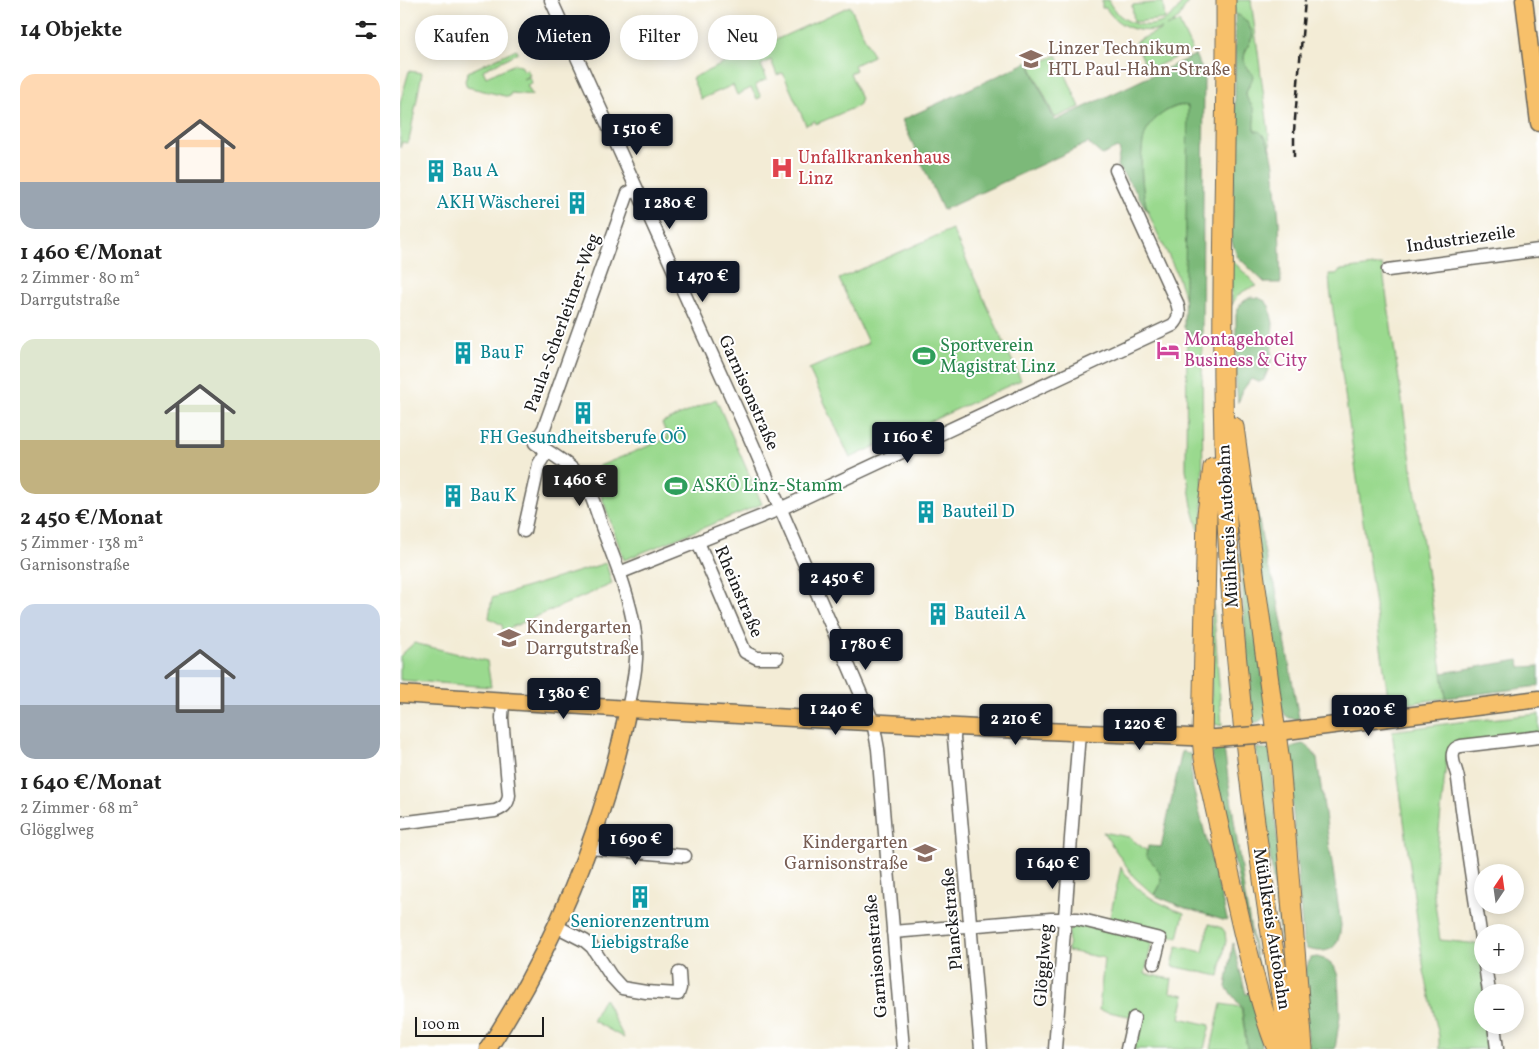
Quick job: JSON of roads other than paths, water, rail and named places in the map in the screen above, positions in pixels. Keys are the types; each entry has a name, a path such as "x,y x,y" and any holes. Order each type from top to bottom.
{"highway":[{"name":"Mühlkreis Autobahn","path":"1213,0 1210,322 1213,467 1222,620 1246,846 1278,1049"},
{"name":"Mühlkreis Autobahn","path":"1226,0 1223,380 1229,549 1240,692 1257,834 1290,1049"},
{"path":"1223,380 1233,412 1277,733 1303,1049"},
{"path":"1213,467 1207,514 1209,738 1204,758 1235,899 1262,1007 1267,1025 1278,1049"}],"main road":[{"path":"1524,0 1539,123"},
{"path":"400,694 955,727 1209,738 1298,731 1539,699"},
{"path":"488,1049 520,996 556,926 589,848 614,769 628,709"}],"street":[{"name":"Garnisonstraße","path":"551,0 746,428 780,510 874,722 878,748 903,1049"},
{"path":"619,573 780,510 1167,328 1177,321 1179,309 1177,303 1116,170"},
{"name":"Paula-Scherleitner-Weg","path":"547,451 535,443 544,428 628,193 636,189"},
{"name":"Industriezeile","path":"1388,270 1539,250"},
{"path":"524,531 539,464 547,451 573,470 585,485 591,496 619,573 632,617 636,639 636,659 628,709"},
{"name":"Rheinstraße","path":"698,542 745,652 757,658 777,658"},
{"path":"400,823 495,811 507,804 509,795 502,718 503,701"},
{"name":"Planckstraße","path":"955,727 954,738 981,1049"},
{"name":"Glögglweg","path":"1055,1049 1079,733"},
{"path":"1479,924 1453,751 1461,746 1539,737"},
{"path":"589,848 685,856"},
{"path":"893,932 1065,918 1078,919 1160,939 1154,963"},
{"path":"556,926 585,941 592,947 618,984 627,989 675,995 680,992 679,973"},
{"path":"1128,1049 1134,1018"},
{"path":"1496,1034 1498,1049"}],"railway":[{"path":"1294,157 1294,131 1305,0"}],"place":[{"name":"Linzer Technikum - HTL Paul-Hahn-Straße","path":"1031,59"},
{"name":"Unfallkrankenhaus Linz","path":"782,168"},
{"name":"Bau A","path":"436,171"},
{"name":"AKH Wäscherei","path":"577,203"},
{"name":"Montagehotel Business & City","path":"1168,350"},
{"name":"Bau F","path":"463,353"},
{"name":"Sportverein Magistrat Linz","path":"924,356"},
{"name":"FH Gesundheitsberufe OÖ","path":"583,413"},
{"name":"ASKÖ Linz-Stamm","path":"676,486"},
{"name":"Bau K","path":"453,496"},
{"name":"Bauteil D","path":"926,512"},
{"name":"Bauteil A","path":"938,614"},
{"name":"Kindergarten Darrgutstraße","path":"509,638"},
{"name":"Kindergarten Garnisonstraße","path":"925,853"},
{"name":"Seniorenzentrum Liebigstraße","path":"640,897"}]}
